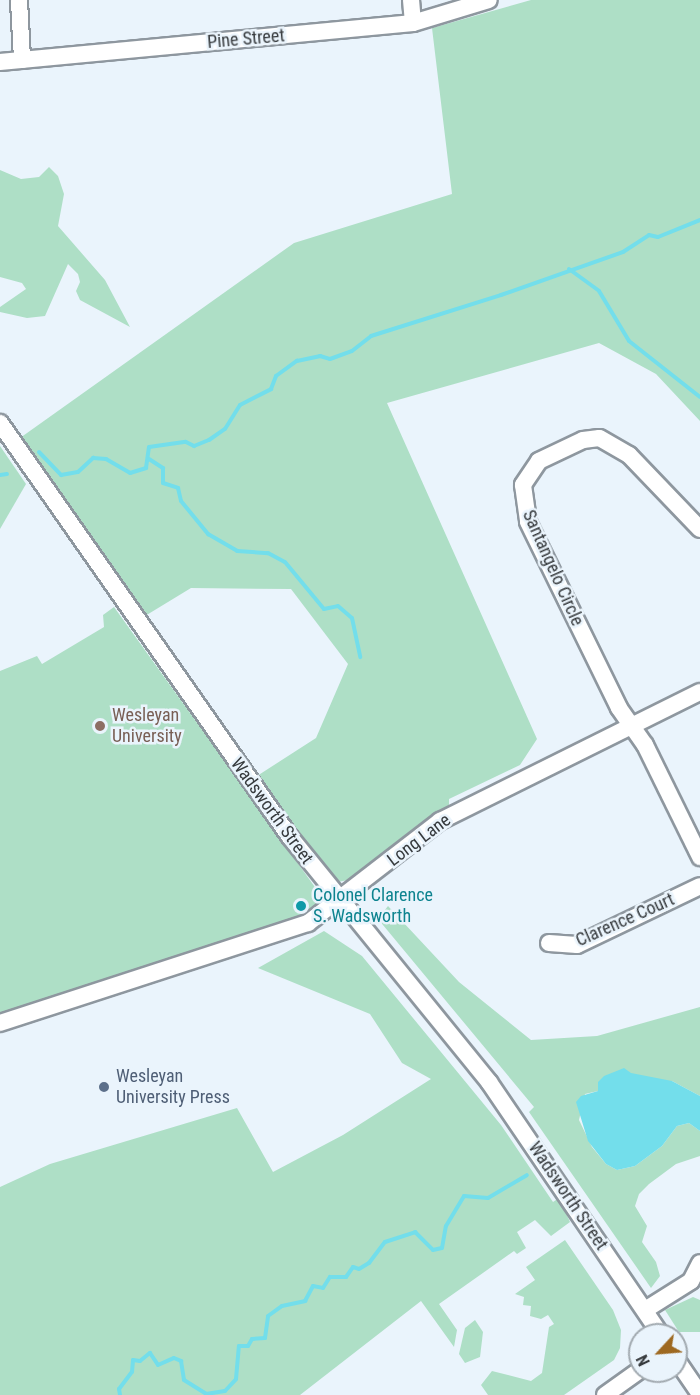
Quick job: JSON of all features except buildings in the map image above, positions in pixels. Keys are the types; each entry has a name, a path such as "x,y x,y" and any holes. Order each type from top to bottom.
{"street":[{"path":"19,0 22,60"},
{"path":"411,0 413,23"},
{"name":"Pine Street","path":"0,62 413,23 489,0"},
{"name":"Wadsworth Street","path":"0,423 290,837 340,901 435,1010 489,1082 653,1323"},
{"name":"Santangelo Circle","path":"630,727 528,522 523,485 539,461 583,441 599,438 628,455 700,529"},
{"name":"Long Lane","path":"0,1023 297,928 340,901 440,821 700,692"},
{"path":"630,727 645,745 700,857"},
{"name":"Clarence Court","path":"549,943 577,945 700,886"},
{"path":"645,1310 692,1281 700,1263"},
{"path":"688,1376 700,1394"},
{"path":"606,1395 628,1379"}],"green space":[{"path":"531,0 700,0 700,421 656,374 599,343 387,403 537,739 520,765 449,799 449,805 353,879 338,882 311,853 257,776 316,738 348,664 291,589 191,588 145,616 20,438 294,243 452,194 432,28"},
{"path":"49,167 58,176 64,194 58,226 105,280 130,327 80,300 76,291 80,282 78,274 68,264 45,316 27,318 0,312 0,307 26,289 22,283 0,277 0,170 21,179 39,177"},
{"path":"0,446 26,484 0,529"},
{"path":"114,607 317,890 319,899 312,911 297,920 0,1014 0,671 37,656 42,664 104,627 103,615"},
{"path":"388,906 459,982 531,1040 597,1036 700,1007 700,1096 672,1081 598,1091 585,1094 579,1120 592,1147 606,1164 617,1170 635,1166 662,1146 677,1126 689,1123 700,1131 700,1156 676,1164 649,1184 639,1194 635,1206 647,1226 642,1242 656,1262 660,1276 651,1288 529,1112 534,1107 378,919"},
{"path":"324,931 362,956 501,1125 553,1202 559,1198 570,1222 551,1236 535,1220 517,1232 526,1248 517,1254 514,1251 439,1304 457,1330 454,1347 421,1301 300,1395 0,1395 0,1187 50,1164 237,1108 273,1172 343,1135 431,1079 402,1063 370,1014 258,968"},
{"path":"565,1240 613,1310 621,1330 620,1348 614,1360 564,1395 488,1395 481,1385 492,1371 531,1381 542,1373 549,1327 554,1324 548,1315 541,1319 530,1316 531,1306 523,1305 524,1297 515,1294 535,1280 526,1267"},
{"path":"693,1297 700,1300 700,1332 688,1332 688,1323 673,1323 665,1310"},
{"path":"475,1320 483,1332 480,1357 465,1363 459,1354 465,1328"}],"water":[{"path":"624,1068 631,1073 672,1081 700,1096 700,1131 689,1123 677,1126 662,1146 635,1166 617,1170 606,1164 588,1141 576,1102 581,1096 598,1091 598,1082 604,1076"}],"waterway":[{"path":"39,452 61,475 78,472 93,458 106,459 130,473 146,468 149,447 186,442 194,446 209,440 225,429 240,405 271,389 276,376 297,361 320,356 330,359 352,351 371,336 501,295 623,252 649,235 658,237 700,220"},
{"path":"569,269 599,291 629,341 700,397"},
{"path":"149,459 163,468 163,483 178,488 181,501 208,534 237,551 268,553 285,562 324,609 338,606 352,618 360,657"},
{"path":"0,475 7,474"},
{"path":"120,1395 119,1389 132,1372 133,1360 140,1361 150,1353 158,1365 174,1358 181,1361 184,1380 206,1394 225,1391 236,1379 239,1346 248,1346 252,1339 265,1338 268,1316 282,1306 305,1301 313,1286 323,1288 330,1277 346,1277 353,1267 359,1269 369,1263 385,1242 415,1232 433,1250 442,1248 446,1226 464,1196 488,1198 527,1175"}],"place":[{"name":"Wesleyan University","path":"100,726"},
{"name":"Colonel Clarence S. Wadsworth","path":"301,906"},
{"name":"Wesleyan University Press","path":"104,1087"}]}
